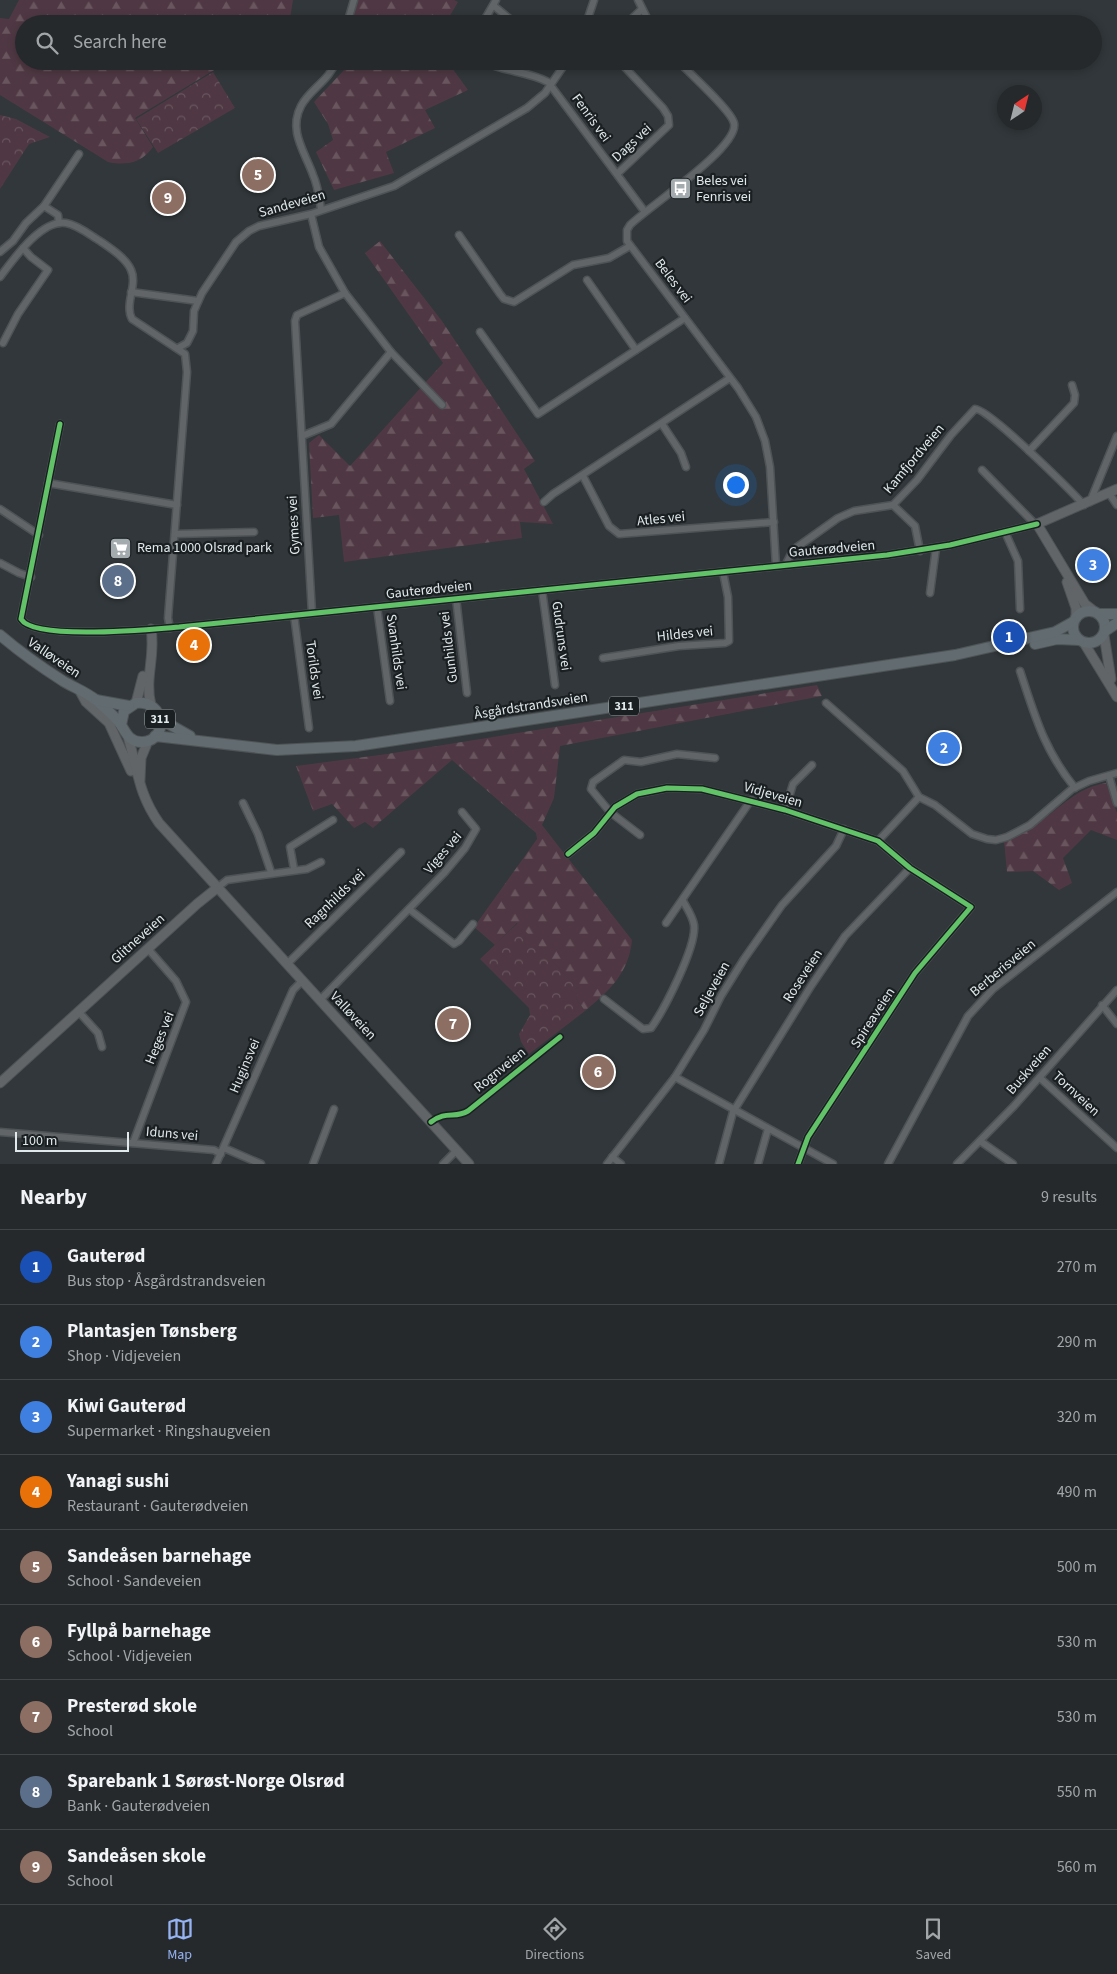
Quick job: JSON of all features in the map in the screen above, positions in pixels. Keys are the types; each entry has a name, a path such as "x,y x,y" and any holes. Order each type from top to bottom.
{"main road":[{"name":"Gauterødveien","path":"1036,524 1087,504 1113,491"},
{"path":"1036,524 1085,604 1105,620 1107,665 1116,695"},
{"path":"1061,565 1076,608 1074,633 1082,642 1116,695"},
{"name":"Åsgårdstrandsveien","path":"151,738 205,741 277,750 356,746 979,651 1055,632 1083,612 1117,614"},
{"name":"Åsgårdstrandsveien","path":"979,651 1004,650 1057,639 1094,643 1117,623"},
{"path":"132,704 142,684 147,640 151,629"},
{"path":"151,629 152,640 148,684 152,705"},
{"name":"Valløveien","path":"0,635 30,659 95,700 121,725"},
{"path":"80,691 86,702 109,723 143,795"},
{"name":"Valløveien","path":"95,700 132,704"},
{"name":"311","path":"132,704 152,705 157,710 160,728 151,738 138,742 128,737 121,725 123,714 132,704"},
{"name":"Åsgårdstrandsveien","path":"160,719 185,734 205,741"},
{"name":"Valløveien","path":"128,737 143,795 158,823 469,1164"},
{"name":"Valløveien","path":"140,785 141,758 151,738"},
{"name":"Glitneveien","path":"0,1083 217,888"}],"street":[{"path":"349,15 354,0"},
{"path":"589,15 594,0"},
{"path":"638,0 644,15"},
{"path":"488,15 495,3 507,15"},
{"path":"636,15 641,10"},
{"path":"322,209 314,178 298,142 296,124 301,107 332,70"},
{"name":"Fenris vei","path":"517,70 539,77 551,86 644,212"},
{"name":"Sandeveien","path":"178,348 186,343 193,331 194,311 198,301 225,258 242,236 259,226 311,214 394,186 527,108 551,86 561,70"},
{"name":"Dags vei","path":"617,174 669,125 668,116 663,108 628,70"},
{"path":"459,236 504,299 514,302 573,266 609,258 630,246 627,241 627,230 644,212 706,163 729,140 734,129 732,119 726,110 687,70"},
{"path":"0,252 44,206 79,154"},
{"path":"44,206 58,216 59,223"},
{"path":"311,214 318,247 345,293 391,352 442,405"},
{"path":"0,277 23,248 48,226 59,223 71,224 84,231 123,260 132,274 129,312 132,319 178,348 184,354 187,372 168,618 170,628"},
{"name":"Beles vei","path":"630,246 747,400 765,441 770,467 776,566"},
{"path":"3,343 18,314 48,270 23,248"},
{"path":"587,280 636,350"},
{"path":"131,292 198,301"},
{"name":"Gymes vei","path":"312,613 295,321 297,315 345,293"},
{"path":"480,332 538,414 685,318"},
{"path":"302,436 331,424 391,352"},
{"path":"544,502 553,494 730,378"},
{"path":"1028,451 1074,403 1075,395 1072,385"},
{"name":"Kamfjordveien","path":"786,564 793,550 838,518 854,511 893,505 975,409 979,409 991,417 1087,504"},
{"name":"Gauterødveien","path":"60,424 21,619 29,626 76,633 170,628 920,551 1036,524"},
{"path":"662,424 681,453 686,467"},
{"path":"1087,504 1117,436"},
{"path":"982,470 1036,524"},
{"name":"Atles vei","path":"583,476 609,526 618,534 774,522"},
{"path":"48,483 177,505"},
{"name":"Gauterødveien","path":"1113,491 1117,505"},
{"path":"893,505 914,526 920,551"},
{"path":"0,509 39,535"},
{"path":"175,534 254,532"},
{"path":"1005,532 1018,560 1020,609"},
{"path":"930,593 936,548"},
{"path":"0,563 19,573 31,576"},
{"name":"Hildes vei","path":"603,658 729,641 728,597 723,572"},
{"name":"Gudruns vei","path":"542,590 555,685"},
{"name":"Gunhilds vei","path":"456,598 467,693"},
{"name":"Svanhilds vei","path":"376,607 390,701"},
{"name":"Torilds vei","path":"294,615 309,728"},
{"path":"1020,671 1050,754 1062,773 1075,788"},
{"path":"826,703 903,771 919,797 934,805 972,834 996,840 1030,826 1062,797 1075,788 1117,773"},
{"path":"640,835 610,812 591,789 592,784 624,760 641,762 677,754 715,758"},
{"name":"Vidjeveien","path":"785,810 793,784 812,766"},
{"path":"1109,776 1117,804"},
{"name":"Vidjeveien","path":"568,854 594,833 610,812 637,794 667,788 702,789 785,810 878,841 910,868 971,907"},
{"path":"878,841 919,797"},
{"name":"Vidjeveien","path":"666,923 751,800"},
{"path":"243,803 258,834 271,872"},
{"name":"Viges vei","path":"320,1000 444,873 475,834 474,824 462,812"},
{"path":"294,869 290,847 333,820"},
{"name":"Seljeveien","path":"606,1164 674,1076 701,1036 721,996 744,959 782,905 836,846 844,829"},
{"name":"Ragnhilds vei","path":"286,964 401,852"},
{"path":"217,888 227,880 271,872 307,869 321,862"},
{"name":"Roseveien","path":"719,1164 735,1110 831,956 864,914 910,868"},
{"name":"Berberisveien","path":"888,1164 968,1016 993,989 1117,892"},
{"path":"604,999 643,1029 652,1028 673,990 693,935 694,923 683,901"},
{"name":"Spireaveien","path":"798,1164 802,1147 915,973 971,907"},
{"path":"409,908 454,944 459,941 473,924"},
{"name":"Heges vei","path":"133,1143 186,1002 176,981 148,950"},
{"name":"Huginsvei","path":"216,1164 293,990 302,981"},
{"name":"Buskveien","path":"957,1164 1040,1078 1117,990"},
{"path":"1102,1005 1117,1024"},
{"path":"78,1012 98,1033 102,1047"},
{"path":"674,1076 833,1164"},
{"name":"Tornveien","path":"1040,1078 1117,1148"},
{"path":"313,1164 334,1109"},
{"path":"758,1164 768,1129"},
{"name":"Iduns vei","path":"0,1132 214,1150 261,1164"},
{"path":"980,1141 1012,1164"},
{"path":"444,1164 457,1150"},
{"path":"612,1157 621,1164"}],"green space":[{"path":"19,0 293,0 290,15 15,15 15,70 214,70 135,118 153,147 139,160 121,164 108,162 0,95 0,18 9,19"},
{"path":"358,0 454,0 458,2 450,15 354,15"},
{"path":"344,70 454,70 468,90 425,110 435,128 386,152 394,173 334,190 316,152 333,140 328,124 314,102"},
{"path":"213,72 235,108 158,153 136,119"},
{"path":"0,115 16,119 50,137 29,144 0,189"},
{"path":"380,241 442,321 535,461 524,469 553,524 520,522 522,538 344,562 339,515 313,518 309,443 319,435 350,466 443,363 365,253"},
{"path":"817,685 822,696 560,746 554,798 542,825 632,940 627,962 622,972 610,988 585,1011 576,999 578,989 517,923 495,945 474,927 537,839 536,833 452,760 373,828 365,822 354,828 332,804 313,811 296,766 387,754"},
{"path":"1106,783 1117,813 1117,840 1091,830 1063,858 1072,883 1059,890 1033,871 1007,872 1004,841 1039,822 1078,793 1095,785"},
{"path":"518,923 579,990 576,999 585,1011 529,1054 521,1042 519,1034 530,1015 529,1008 480,959"}],"cycle path":[{"path":"60,424 21,619 30,626 48,630 95,632 179,627 887,555 950,545 1037,524"},
{"path":"568,854 594,833 615,807 637,794 667,788 702,789 785,810 878,841 910,868 971,907 915,973 808,1137 798,1164"},
{"name":"Rognveien","path":"431,1122 441,1116 468,1111 560,1037"}],"place":[{"name":"Sandeåsen barnehage","path":"258,175"},
{"name":"Beles vei Fenris vei","path":"680,189"},
{"name":"Sandeåsen skole","path":"168,198"},
{"name":"Rema 1000 Olsrød park","path":"121,548"},
{"name":"Kiwi Gauterød","path":"1093,565"},
{"name":"Sparebank 1 Sørøst-Norge Olsrød","path":"118,581"},
{"name":"Gauterød","path":"1009,637"},
{"name":"Yanagi sushi","path":"194,645"},
{"name":"Plantasjen Tønsberg","path":"944,748"},
{"name":"Presterød skole","path":"453,1024"},
{"name":"Fyllpå barnehage","path":"598,1072"}]}
